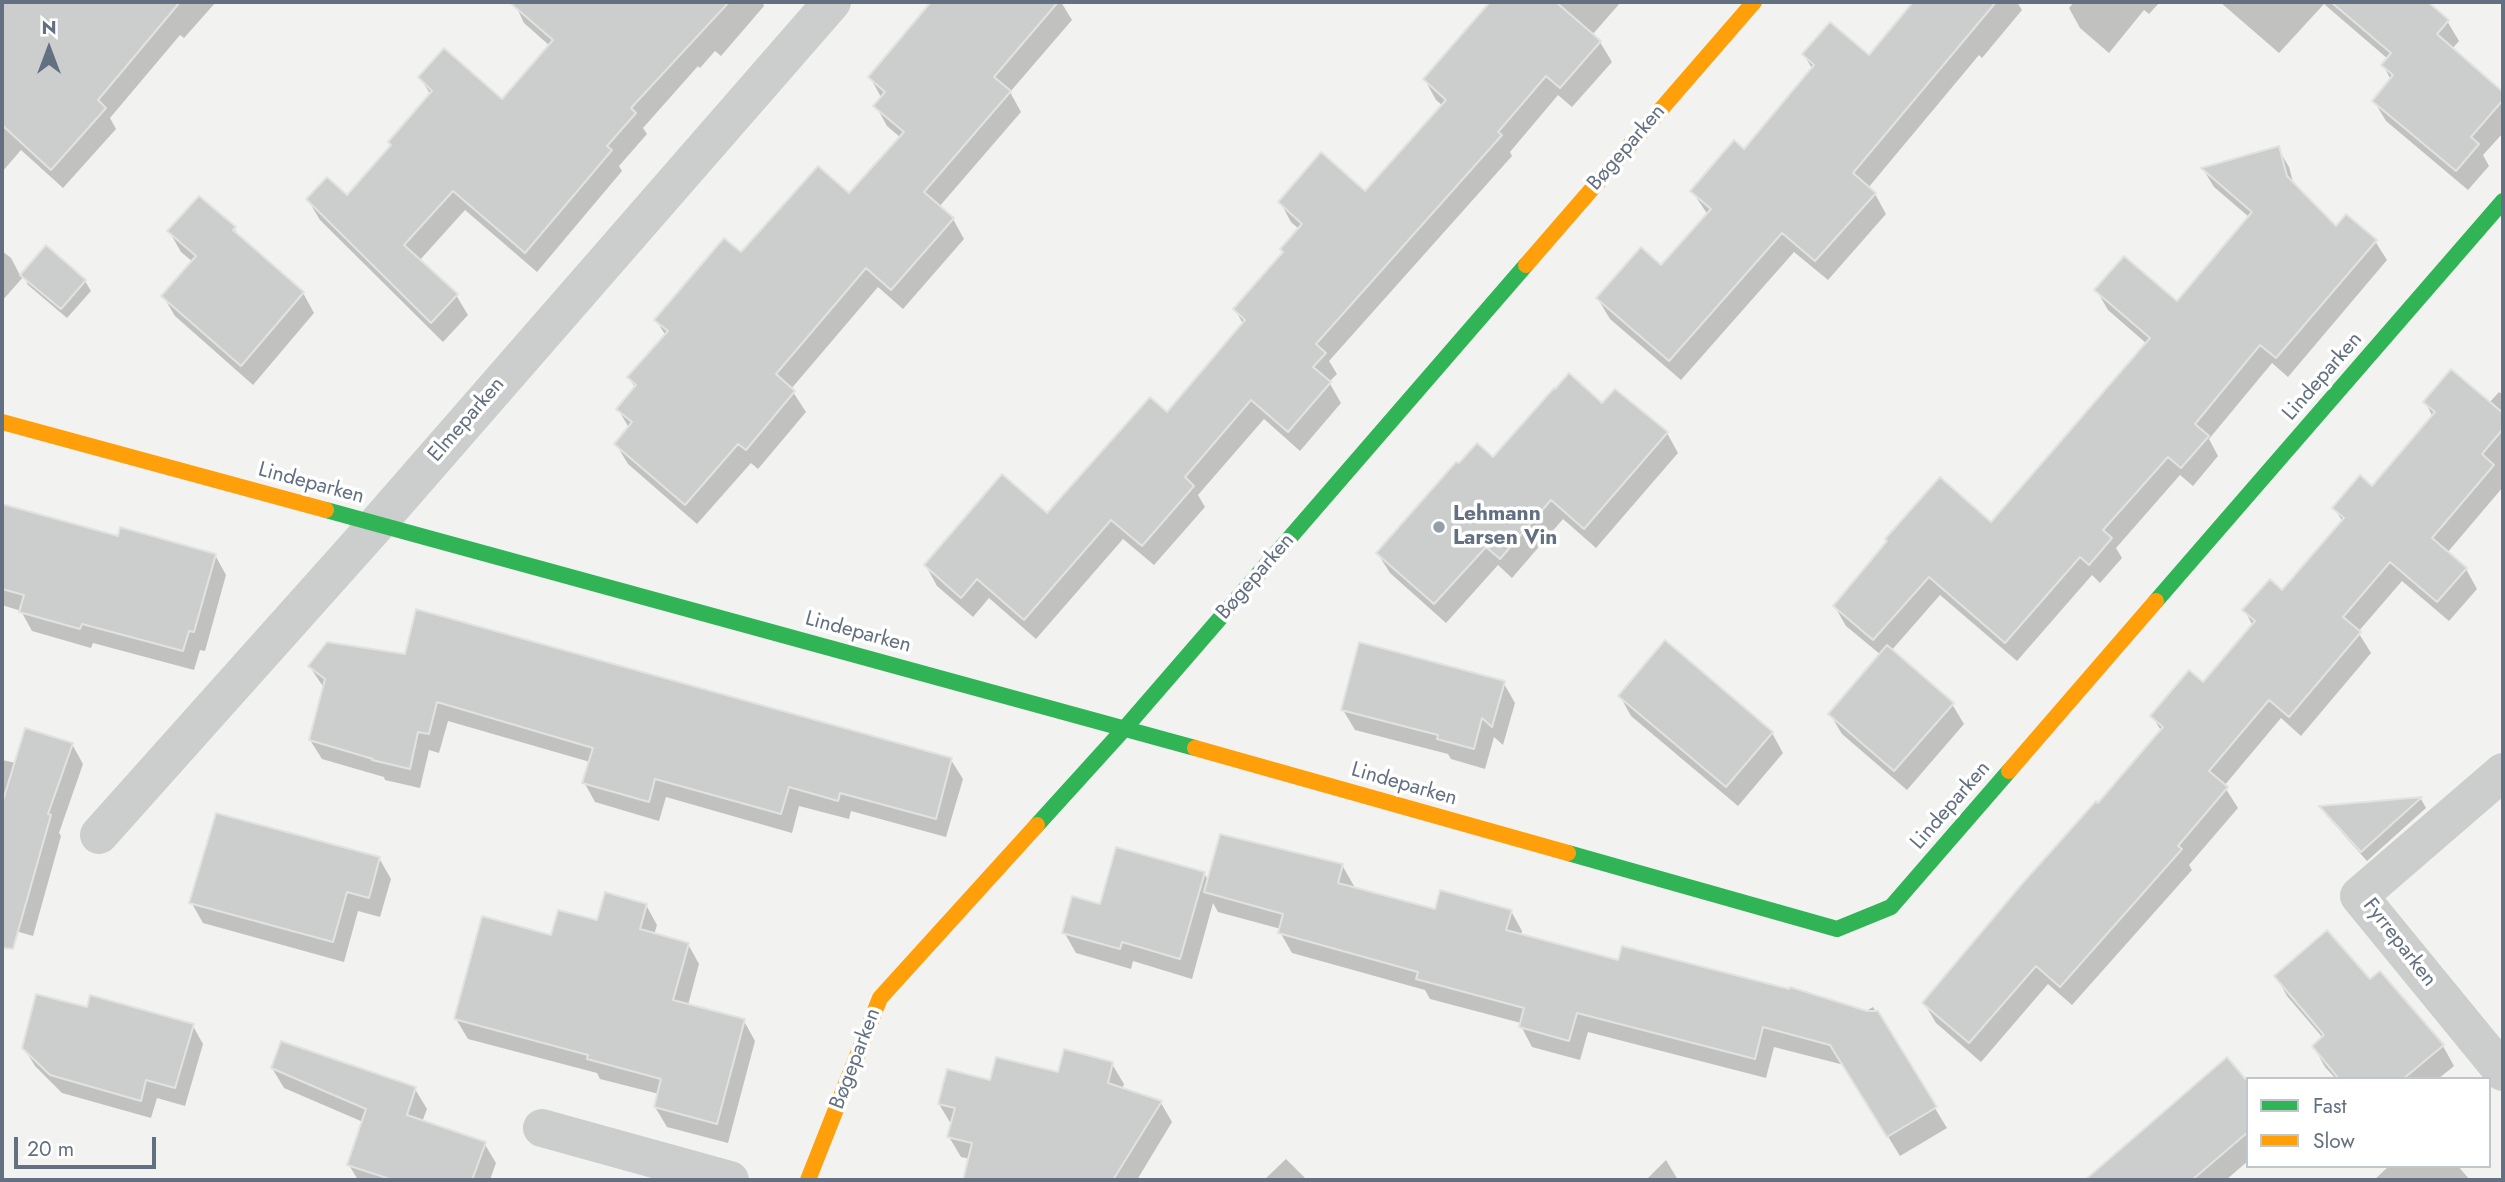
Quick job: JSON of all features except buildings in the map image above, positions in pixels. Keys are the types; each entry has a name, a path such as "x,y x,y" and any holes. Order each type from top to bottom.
{"street":[{"name":"Elmeparken","path":"99,835 377,524 832,2"},
{"name":"Bøgeparken","path":"808,1180 880,998 1125,728 1754,2"},
{"name":"Lindeparken","path":"2,422 1125,728 1837,929 1891,907 2503,201"},
{"name":"Fyrreparken","path":"2503,772 2359,896 2503,1072"},
{"path":"542,1128 730,1180"}],"traffic: fast":[{"path":"2156,601 2503,201"},
{"path":"1037,825 1125,728 1526,265"},
{"path":"326,510 1195,748"},
{"path":"1568,853 1837,929 1891,907 2009,771"}],"traffic: slow":[{"path":"1526,265 1754,2"},
{"path":"2,422 326,510"},
{"path":"2009,771 2156,601"},
{"path":"1195,748 1568,853"},
{"path":"808,1180 880,998 1037,825"}],"place":[{"name":"Lehmann Larsen Vin","path":"1439,527"}]}
